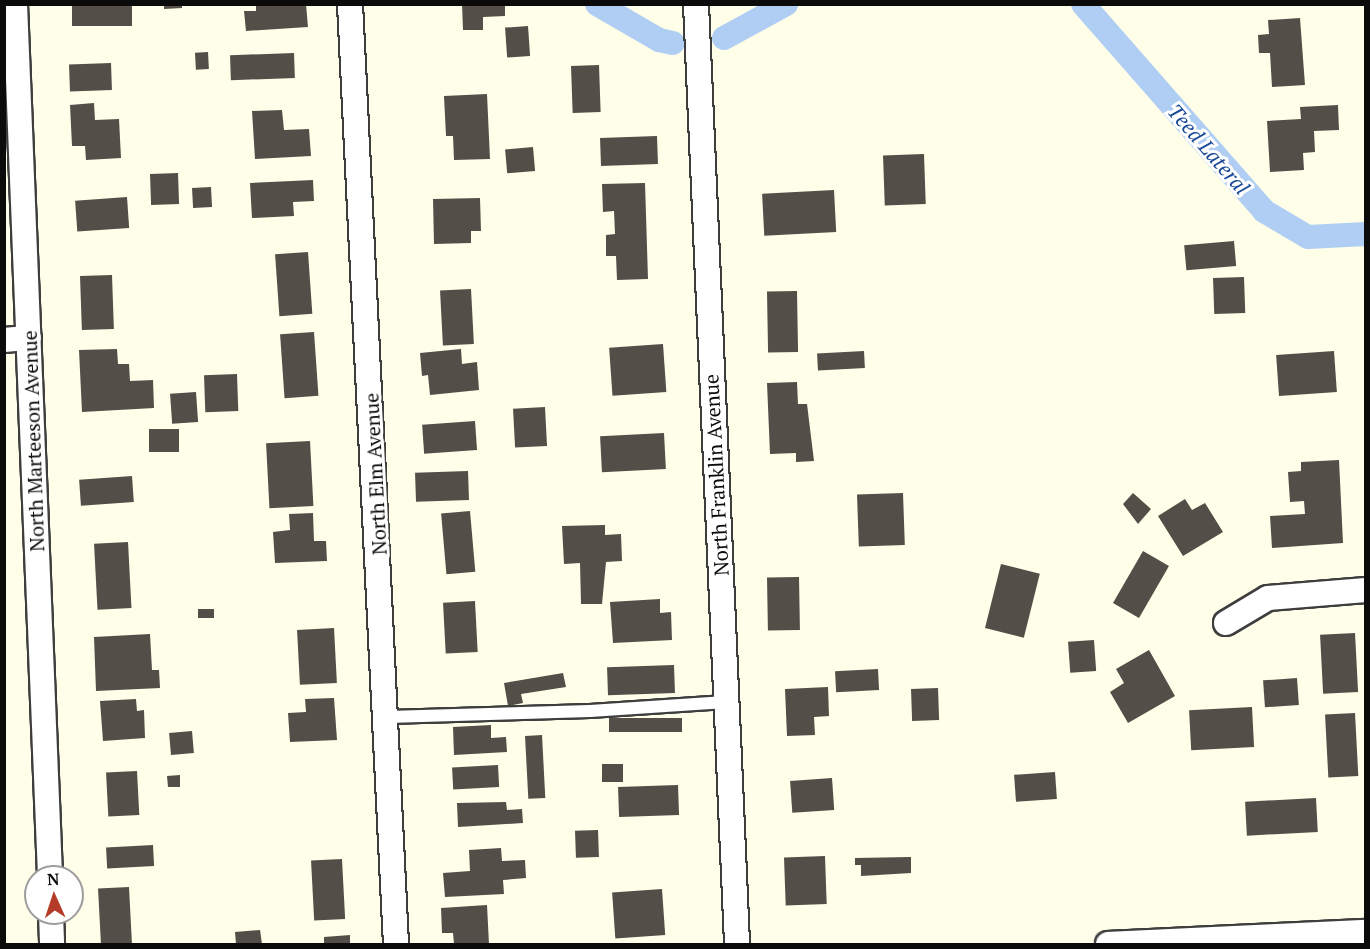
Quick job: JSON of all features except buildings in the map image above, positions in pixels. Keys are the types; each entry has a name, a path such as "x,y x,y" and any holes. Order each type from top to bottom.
{"street":[{"name":"North Marteeson Avenue","path":"15,4 11,49 29,338 50,865"},
{"name":"North Elm Avenue","path":"350,4 388,717 396,945"},
{"name":"North Franklin Avenue","path":"696,4 737,945"},
{"path":"4,340 29,338"},
{"path":"1226,623 1268,598 1365,590"},
{"path":"51,925 52,945"},
{"path":"1108,944 1181,943 1365,932"}],"lane":[{"path":"388,717 590,711 726,702"}],"waterway":[{"name":"Teed Lateral","path":"597,4 659,40 673,43"},
{"name":"Teed Lateral","path":"724,38 786,4"},
{"name":"Teed Lateral","path":"1083,4 1264,211 1308,237 1366,234"}]}
